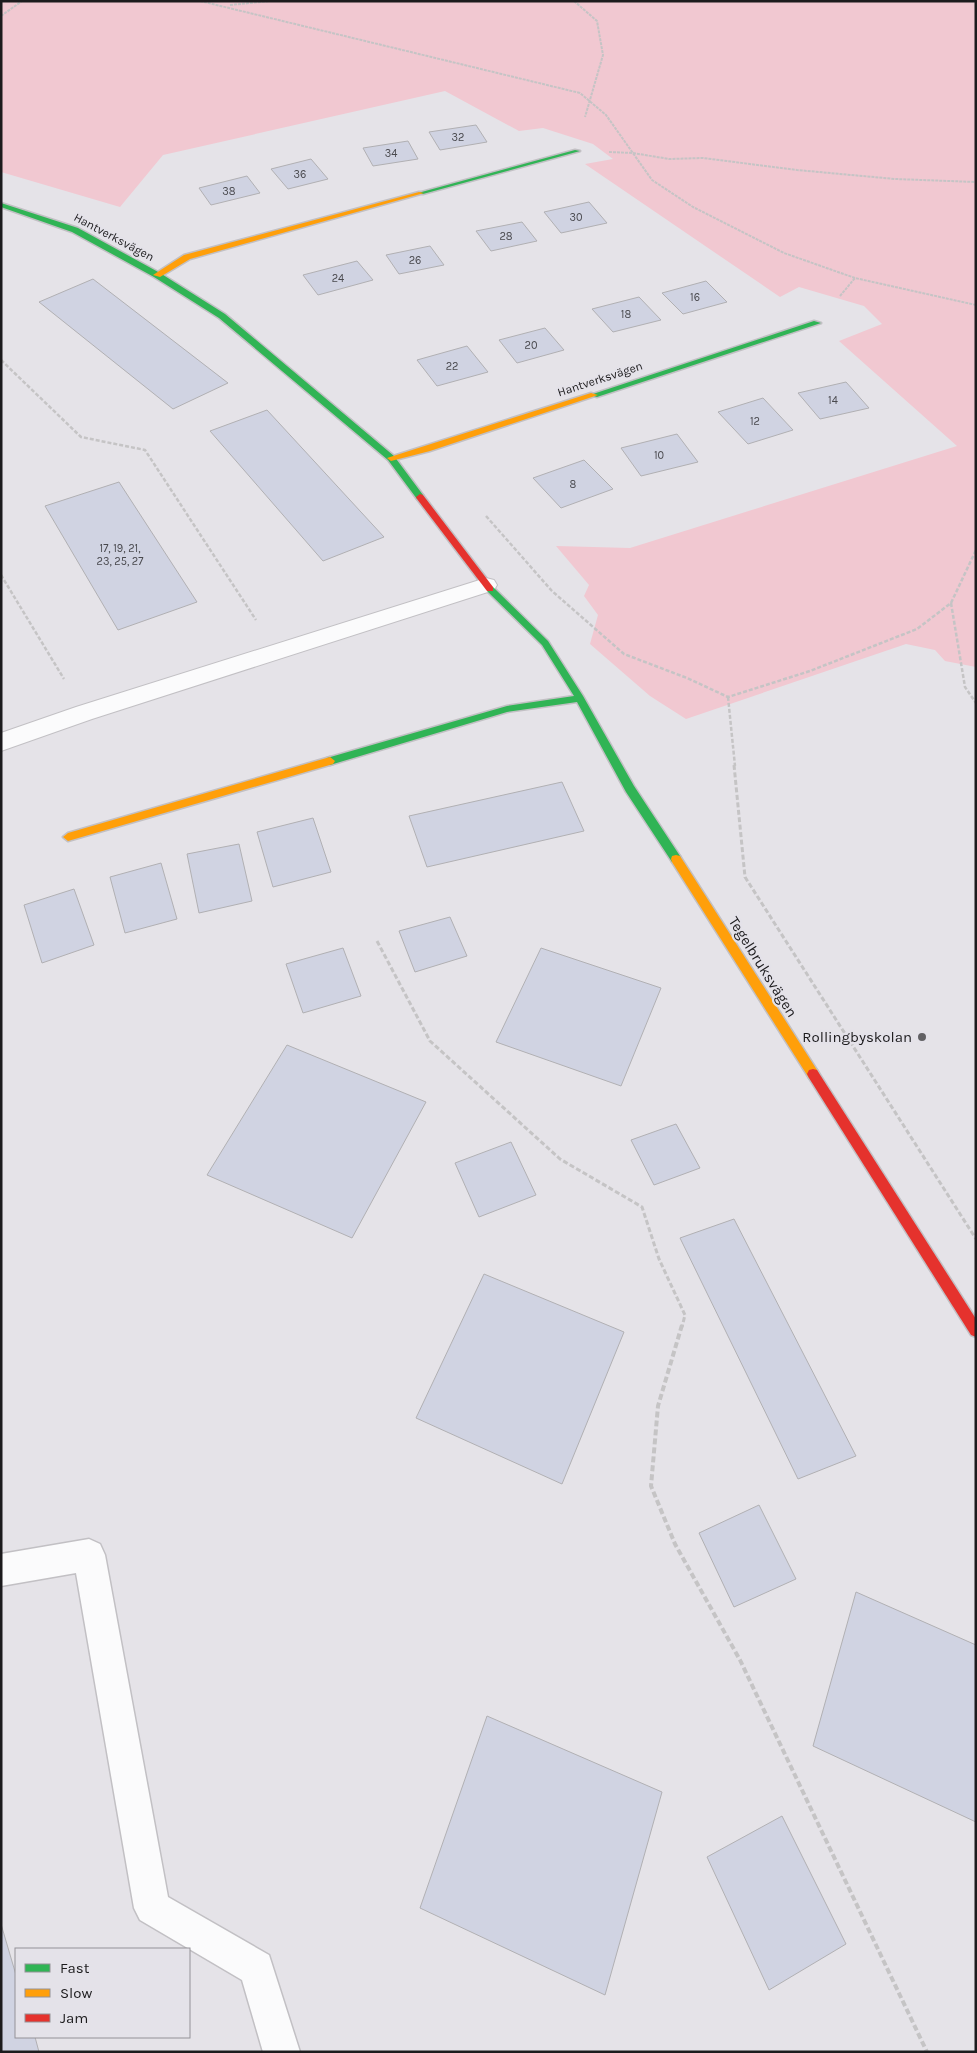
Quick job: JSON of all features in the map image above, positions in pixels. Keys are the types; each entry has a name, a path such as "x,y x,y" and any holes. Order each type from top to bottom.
{"street":[{"name":"Hantverksvägen","path":"157,275 188,257 577,151"},
{"name":"Hantverksvägen","path":"1,205 76,230 157,275 222,316 392,458 486,585 545,643"},
{"name":"Hantverksvägen","path":"392,458 427,449 817,323"},
{"path":"1,742 84,713 486,585"},
{"name":"Tegelbruksvägen","path":"545,643 580,698 630,789 695,887 976,1331"},
{"path":"68,838 506,709 580,698"}],"lane":[{"path":"1,1570 89,1554 152,1908 256,1968 282,2052"}],"path":[{"path":"1,16 22,1"},
{"path":"200,1 227,6 270,1"},
{"path":"574,1 597,21 603,55 577,151 633,153 669,159 702,158 797,170 895,179 976,182"},
{"path":"1,360 82,437 145,450 277,652"},
{"path":"552,591 624,654 728,697 810,671 917,629 950,603 976,550"},
{"path":"1,574 84,713"},
{"path":"950,603 965,688 976,703"},
{"path":"728,697 745,877 976,1239"},
{"path":"377,941 430,1041 560,1159 642,1207 659,1258 684,1314 658,1406 651,1486 675,1544 740,1660 927,2052"}],"shaded area":[{"path":"1,1 976,1 976,667 945,661 935,650 906,644 686,719 650,696 590,644 598,615 584,596 589,585 556,546 630,548 957,446 839,341 882,324 864,306 799,287 780,297 585,164 613,159 593,144 543,128 519,131 445,91 163,155 120,207 1,172"}],"building":[{"path":"476,125 487,142 440,150 429,132"},
{"path":"408,141 418,159 373,166 363,148"},
{"path":"311,159 328,179 288,189 271,169"},
{"path":"247,176 260,193 211,205 199,188"},
{"path":"589,202 607,223 561,233 544,212"},
{"path":"522,222 537,241 491,251 476,231"},
{"path":"430,246 444,265 399,274 386,255"},
{"path":"357,261 373,280 318,295 303,275"},
{"path":"93,279 228,383 173,409 39,302"},
{"path":"706,281 727,302 683,314 662,293"},
{"path":"639,297 661,320 613,332 592,309"},
{"path":"545,328 564,350 517,363 499,340"},
{"path":"467,346 488,372 437,386 417,360"},
{"path":"846,382 869,408 820,419 798,393"},
{"path":"763,398 793,430 748,444 718,412"},
{"path":"267,410 384,537 323,561 210,431"},
{"path":"677,434 698,462 641,476 621,448"},
{"path":"584,460 613,489 561,508 533,478"},
{"path":"119,482 197,602 118,630 45,506"},
{"path":"562,782 584,831 427,867 409,816"},
{"path":"313,818 331,872 273,887 257,832"},
{"path":"239,844 252,901 199,913 187,854"},
{"path":"161,863 177,919 125,933 110,877"},
{"path":"74,889 94,945 42,963 24,905"},
{"path":"450,917 467,956 415,972 399,931"},
{"path":"343,948 361,996 303,1013 286,964"},
{"path":"541,948 661,988 621,1086 496,1042"},
{"path":"287,1045 426,1102 352,1238 207,1175"},
{"path":"676,1124 700,1168 654,1185 631,1140"},
{"path":"511,1142 536,1195 479,1217 455,1163"},
{"path":"734,1219 856,1456 798,1479 680,1238"},
{"path":"484,1274 624,1332 562,1484 416,1418"},
{"path":"759,1505 796,1579 734,1607 699,1533"},
{"path":"856,1592 976,1645 976,1822 813,1746"},
{"path":"487,1716 662,1792 605,1995 420,1908"},
{"path":"782,1816 846,1944 769,1990 707,1857"},
{"path":"1,1924 15,1972 15,2038 35,2038 39,2052 1,2052"}],"traffic: fast":[{"path":"421,193 577,151"},
{"path":"1,205 75,230 157,275 222,316 391,458 420,497"},
{"path":"594,395 817,323"},
{"path":"490,589 545,643 580,698 630,789 676,859"},
{"path":"330,761 507,709 580,698"}],"traffic: slow":[{"path":"157,275 187,257 421,193"},
{"path":"391,458 427,449 594,395"},
{"path":"68,837 330,761"},
{"path":"676,859 813,1074"}],"traffic: jam":[{"path":"420,497 490,589"},
{"path":"813,1074 976,1331"}],"place":[{"name":"Rollingbyskolan","path":"922,1037"}]}
